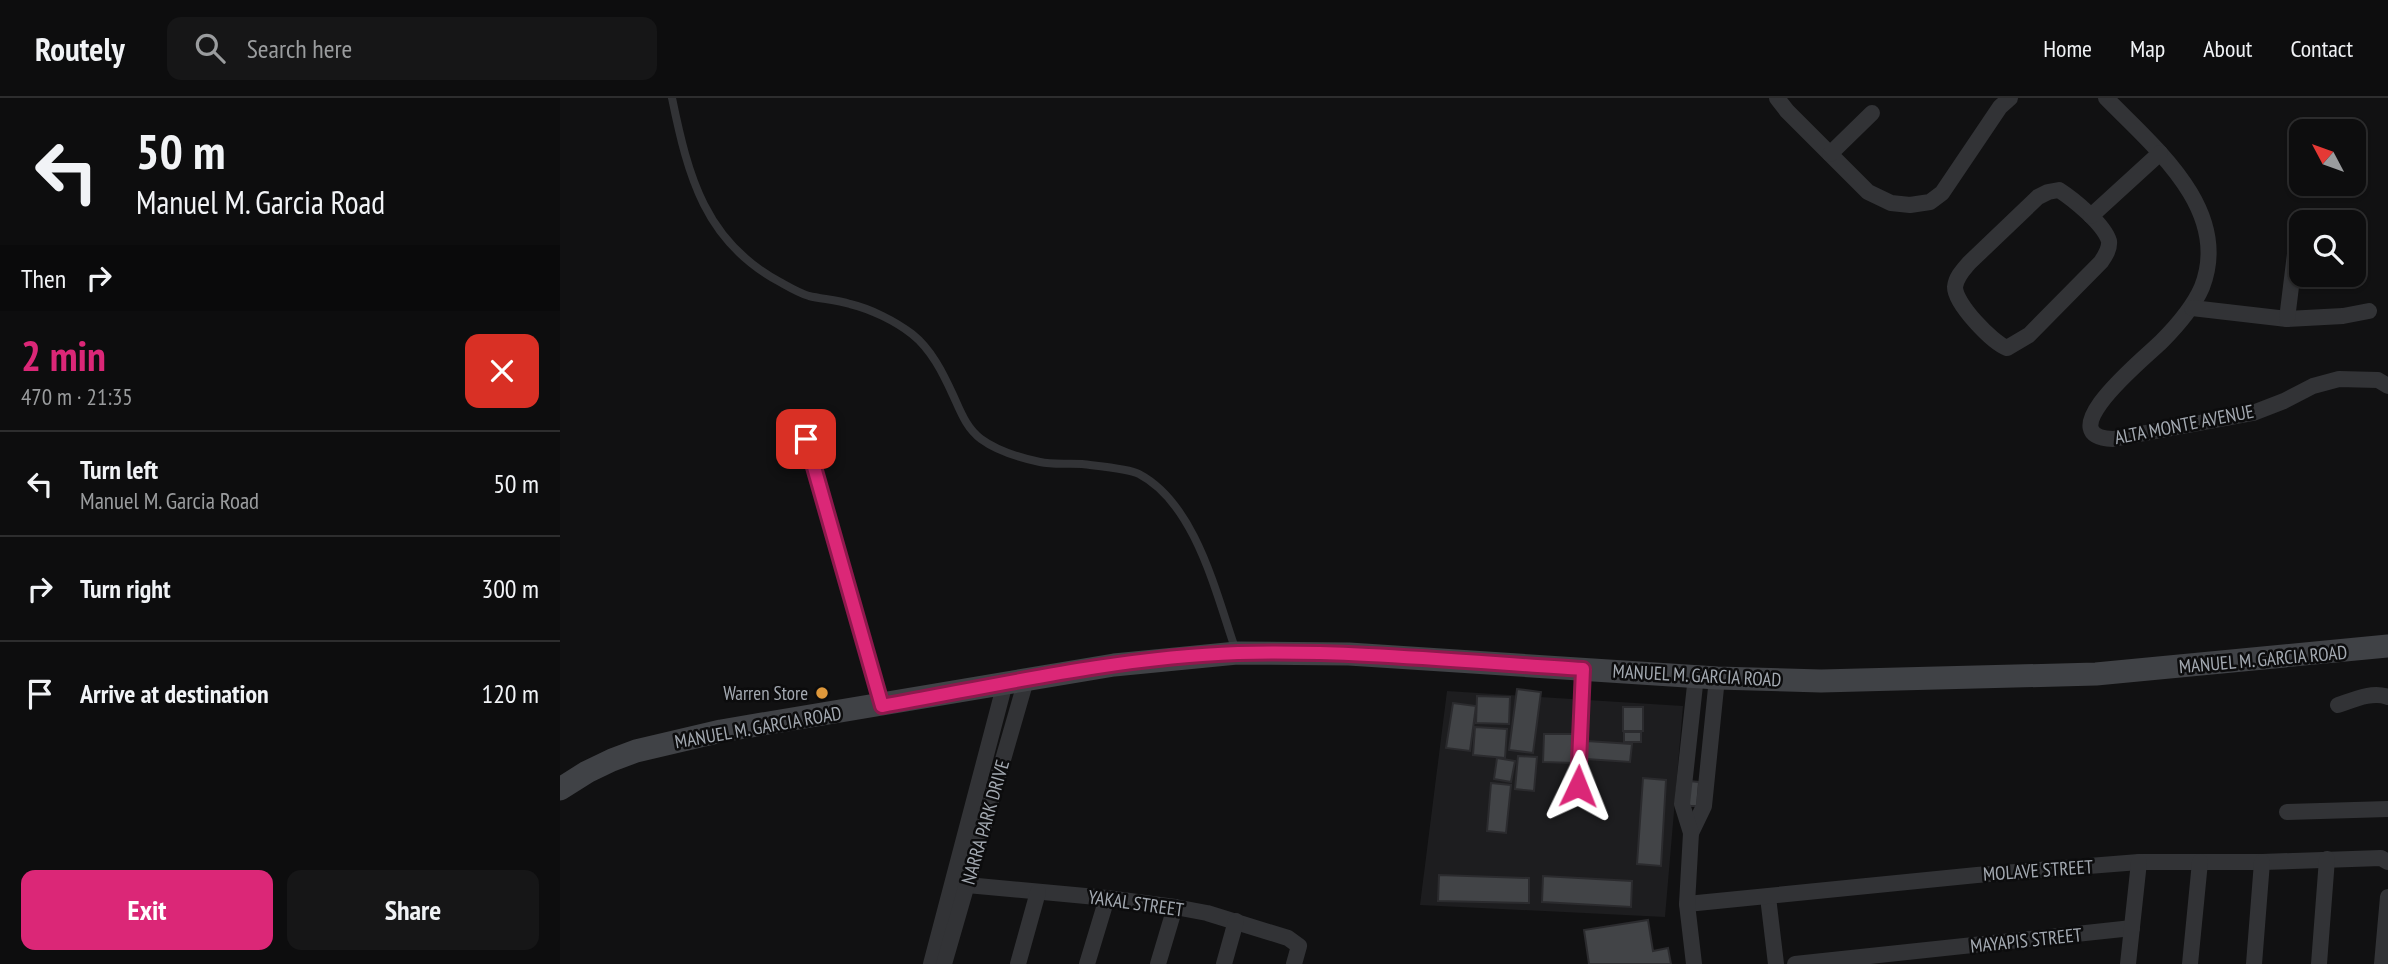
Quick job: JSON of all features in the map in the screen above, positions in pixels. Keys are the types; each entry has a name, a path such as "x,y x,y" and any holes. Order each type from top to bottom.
{"main road":[{"name":"MANUEL M. GARCIA ROAD","path":"560,789 587,772 636,751 721,731 1114,666 1237,653 1349,654 1706,677 1821,681 2096,674 2388,646"}],"street":[{"path":"1777,98 1868,192 1891,203 1910,205 1930,202 1952,181 2000,107 2010,98"},
{"name":"ALTA MONTE AVENUE","path":"2106,98 2160,153 2189,190 2208,234 2207,267 2203,285 2192,308 2162,342 2100,401 2091,421 2092,430 2097,435 2113,439 2253,413 2313,386 2339,379 2378,380 2388,386"},
{"path":"1830,154 1872,113"},
{"path":"2091,216 2160,153"},
{"path":"2059,190 2091,216 2108,240 2109,248 2101,262 2019,343 2007,348 1998,345 1956,296 1955,284 1960,273 2038,197 2048,192 2059,190"},
{"path":"2287,319 2291,287"},
{"path":"2192,308 2287,319 2343,316 2368,311"},
{"path":"806,439 882,706"},
{"path":"1691,833 1704,806 1706,677"},
{"path":"1694,964 1687,904 1691,833 1682,804 1706,677"},
{"name":"NARRA PARK DRIVE","path":"944,964 967,885 1015,682"},
{"name":"NARRA PARK DRIVE","path":"930,964 1015,682"},
{"path":"2338,705 2368,696 2382,695 2388,698"},
{"path":"2287,812 2388,809"},
{"name":"MOLAVE STREET","path":"1687,904 1977,874 2139,862 2381,858 2388,862"},
{"path":"2319,964 2327,859"},
{"path":"2128,964 2139,862"},
{"path":"2190,964 2200,862"},
{"path":"2254,964 2262,862"},
{"name":"YAKAL STREET","path":"967,885 1175,907 1236,921 1288,938 1299,946 1294,964"},
{"path":"1018,964 1038,892"},
{"path":"1768,897 1776,964"},
{"path":"2382,964 2388,897"},
{"path":"1087,964 1107,898"},
{"path":"1158,964 1175,907"},
{"path":"1224,964 1236,921"},
{"name":"MAYAPIS STREET","path":"1795,964 2132,928"}],"lane":[{"path":"672,98 692,177 706,211 731,246 765,274 806,295 853,304 896,323 912,334 926,346 948,383 966,424 980,438 997,448 1040,462 1136,472 1161,489 1178,509 1205,563 1237,653"},
{"path":"1578,786 1583,669"}],"shaded area":[{"path":"1447,691 1683,706 1665,917 1420,905"}],"building":[{"path":"1517,689 1541,692 1533,753 1509,750"},
{"path":"1477,696 1510,697 1509,724 1476,723"},
{"path":"1453,703 1476,706 1470,751 1446,748"},
{"path":"1623,707 1643,707 1643,731 1623,731"},
{"path":"1475,727 1507,729 1505,758 1473,755"},
{"path":"1624,732 1641,732 1641,742 1624,742"},
{"path":"1544,734 1575,734 1574,763 1543,762"},
{"path":"1587,741 1632,744 1630,762 1586,759"},
{"path":"1518,756 1537,757 1534,791 1515,789"},
{"path":"1497,758 1515,761 1511,782 1494,779"},
{"path":"1643,778 1666,780 1661,866 1637,864"},
{"path":"1689,781 1699,782 1697,806 1688,806"},
{"path":"1491,783 1511,785 1506,833 1487,831"},
{"path":"1439,875 1529,878 1529,903 1438,901"},
{"path":"1543,876 1632,881 1631,907 1542,902"},
{"path":"1648,920 1653,951 1668,948 1671,964 1589,964 1584,930"}],"place":[{"name":"Warren Store","path":"822,693"}],"route":[{"path":"806,439 882,706 1114,666 1237,653 1349,654 1583,669 1578,786"}]}
